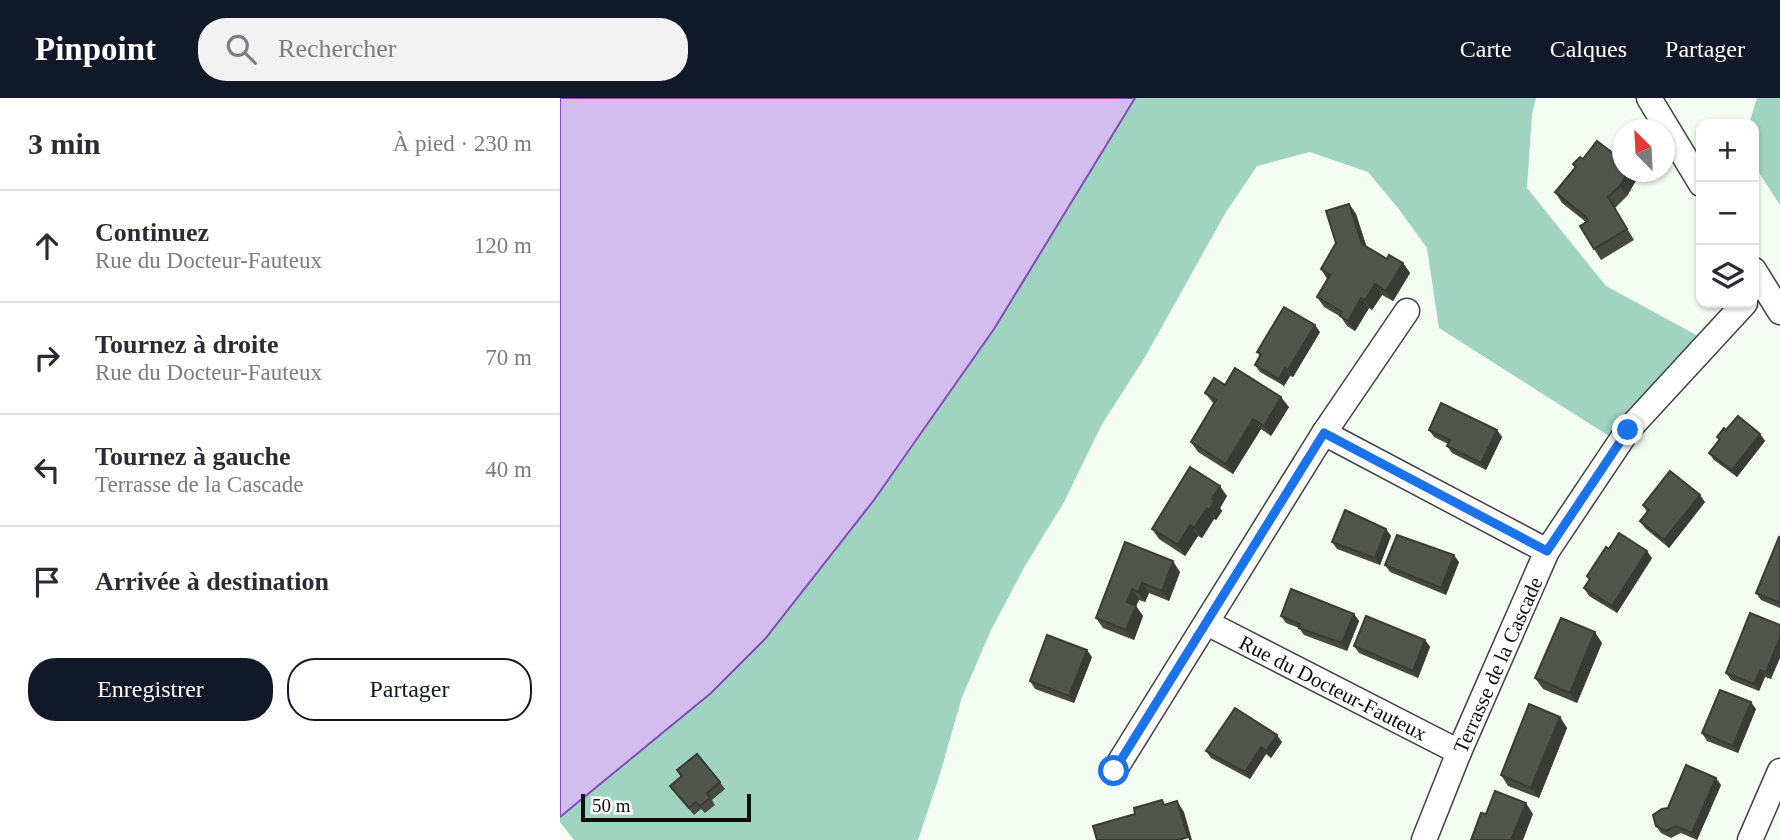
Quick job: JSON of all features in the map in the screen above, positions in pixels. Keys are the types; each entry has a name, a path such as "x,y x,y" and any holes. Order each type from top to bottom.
{"street":[{"path":"1649,98 1700,182"},
{"path":"1759,285 1780,313"},
{"name":"Terrasse de la Cascade","path":"1424,840 1459,752 1547,551 1628,430 1740,308"},
{"path":"1114,771 1324,433 1407,311"},
{"path":"1324,433 1547,551"},
{"name":"Rue du Docteur-Fauteux","path":"1207,623 1459,752"},
{"path":"1750,840 1780,771"}],"green space":[{"path":"1135,98 1536,98 1532,114 1527,188 1606,286 1700,337 1620,443 1439,328 1427,248 1368,172 1310,152 1257,166 1226,212 1145,357 1101,426 1064,502 1025,566 991,630 962,697 918,840 574,840 560,822 560,817 711,693 765,639 874,500 994,329"},
{"path":"1757,98 1780,98 1780,205 1759,173 1759,119 1751,119"}],"shaded area":[{"path":"560,98 1135,98 994,329 874,500 765,639 711,693 560,817"}],"building":[{"path":"1597,141 1612,152 1612,182 1622,182 1608,197 1627,229 1594,249 1580,226 1588,221 1586,217 1555,192 1576,167 1573,164 1580,157 1583,159"},
{"path":"1349,204 1362,244 1387,259 1389,255 1403,263 1386,291 1375,284 1365,300 1361,298 1348,321 1340,316 1342,312 1317,297 1330,275 1321,269 1336,243 1326,211"},
{"path":"1284,307 1315,325 1288,370 1285,368 1279,379 1255,365 1261,354 1257,352"},
{"path":"1235,368 1281,397 1264,426 1253,419 1226,464 1191,442 1216,400 1205,393 1214,378 1225,385"},
{"path":"1441,403 1497,430 1481,463 1447,446 1450,440 1429,430"},
{"path":"1738,416 1760,434 1732,470 1709,453 1720,439 1717,437 1724,428 1726,430"},
{"path":"1190,467 1220,486 1209,510 1207,508 1194,528 1190,525 1178,545 1152,529"},
{"path":"1670,471 1700,495 1664,540 1640,521 1649,510 1643,505"},
{"path":"1345,510 1386,529 1375,558 1332,542"},
{"path":"1619,533 1647,551 1612,606 1584,588 1590,579 1587,576"},
{"path":"1397,535 1454,555 1441,588 1385,565"},
{"path":"1780,538 1780,603 1756,593"},
{"path":"1125,542 1173,561 1162,591 1142,583 1138,592 1132,589 1127,602 1136,606 1126,630 1096,618"},
{"path":"1291,589 1354,614 1342,643 1299,628 1300,624 1281,616"},
{"path":"1750,613 1780,625 1780,638 1766,672 1760,670 1754,684 1726,673"},
{"path":"1366,616 1425,640 1413,671 1354,646"},
{"path":"1561,618 1595,632 1570,693 1535,678"},
{"path":"1047,635 1087,650 1069,696 1030,681"},
{"path":"1720,690 1751,702 1733,746 1702,733"},
{"path":"1529,704 1560,717 1531,788 1501,775"},
{"path":"1235,708 1277,735 1266,751 1261,747 1245,772 1206,751"},
{"path":"697,754 720,782 707,793 710,798 700,806 696,802 689,808 670,786 682,776 677,770"},
{"path":"1686,765 1716,778 1692,833 1676,826 1666,831 1656,826 1653,815 1668,808"},
{"path":"1495,791 1526,803 1511,840 1471,840 1481,813 1486,814"},
{"path":"1162,800 1164,805 1177,801 1188,837 1179,840 1097,840 1093,826 1135,814 1134,808"}],"route":[{"path":"1114,771 1324,433 1547,551 1628,430"}]}
